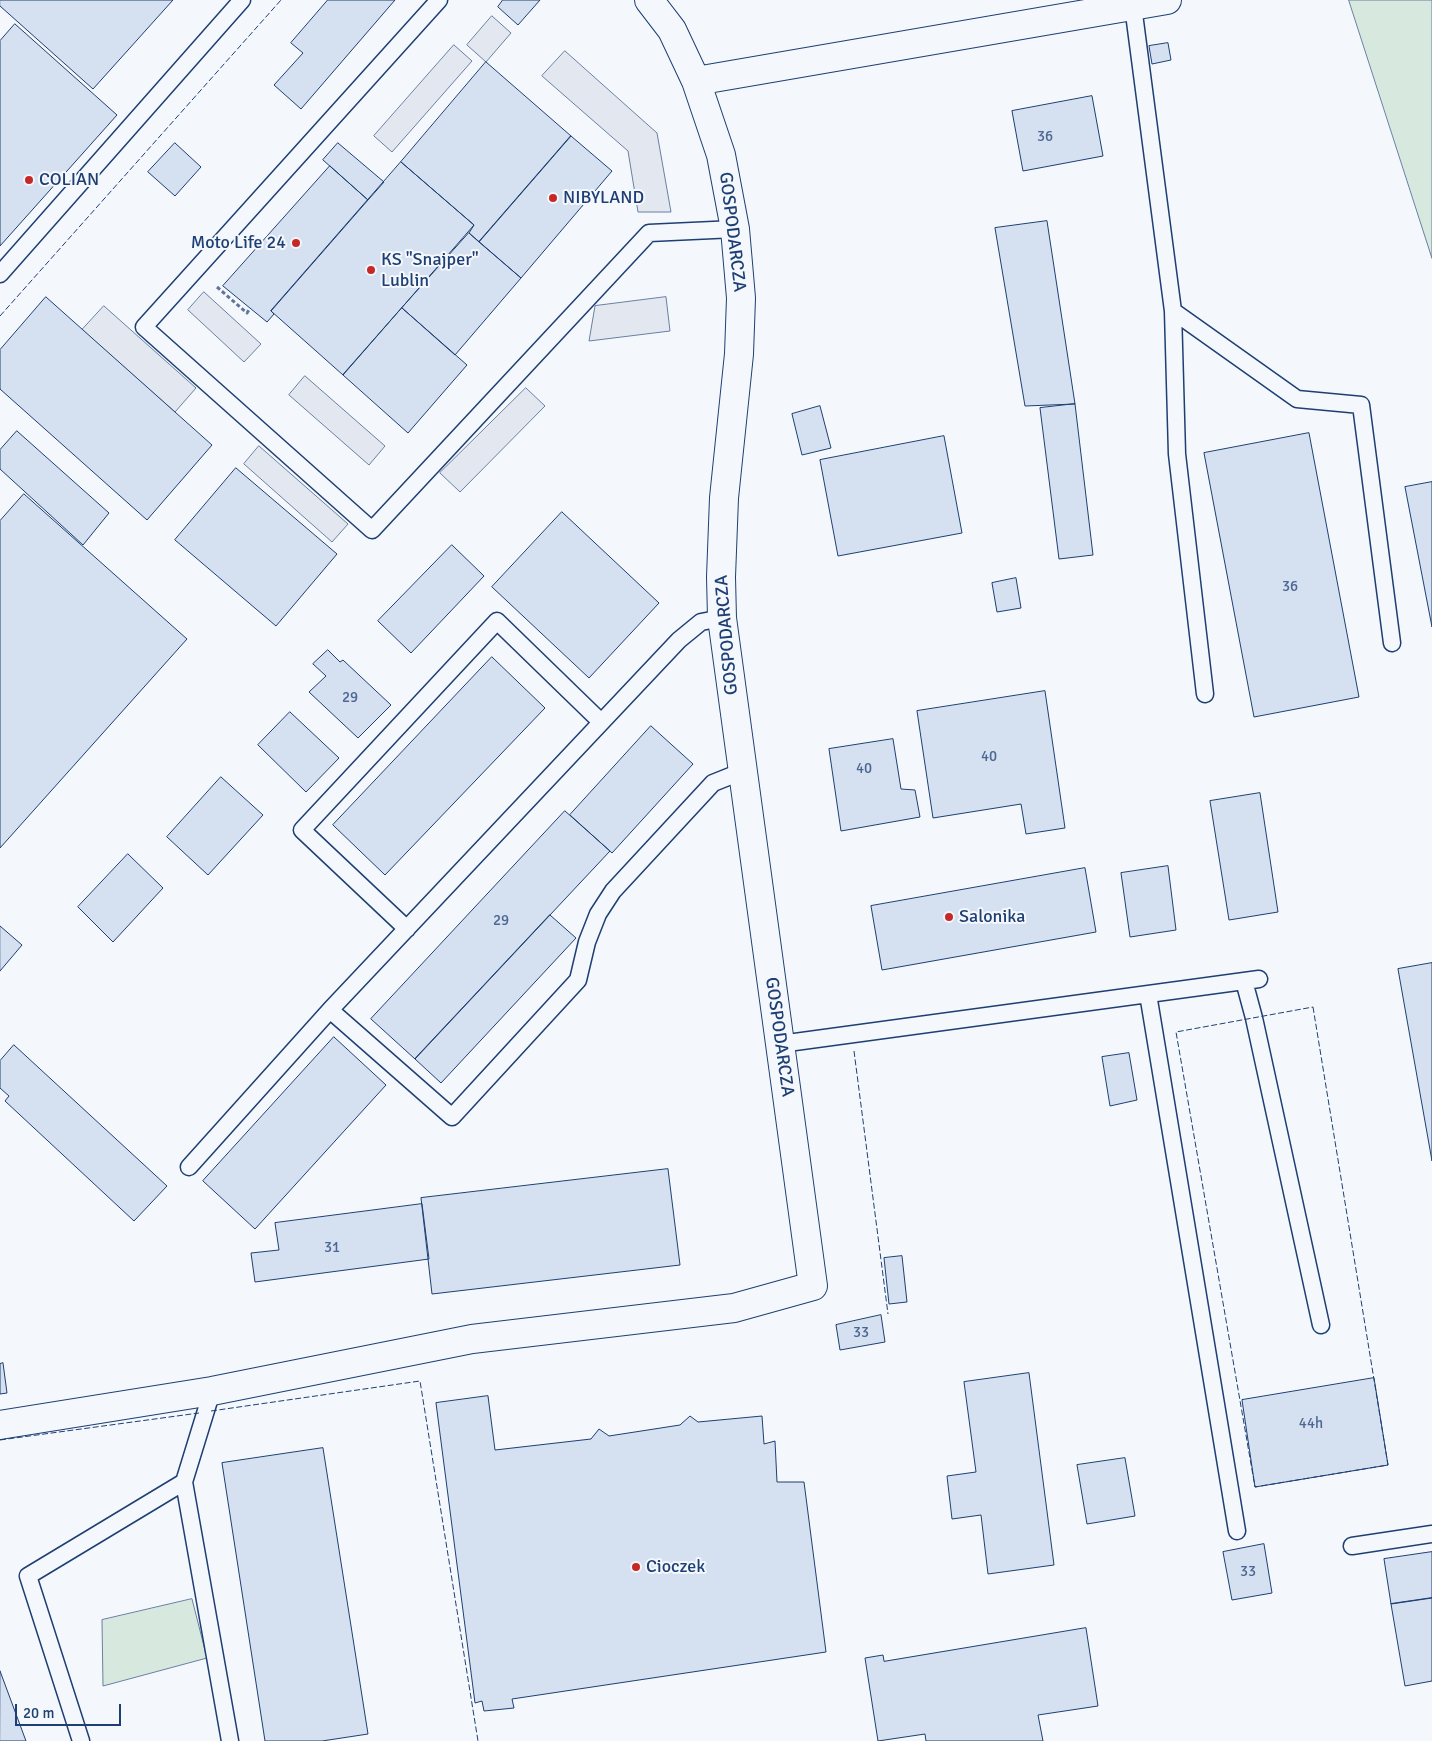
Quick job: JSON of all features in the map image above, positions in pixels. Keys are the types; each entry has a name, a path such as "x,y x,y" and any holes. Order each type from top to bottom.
{"street":[{"name":"GOSPODARCZA","path":"212,1391 472,1339 734,1308 813,1286 722,618 721,576 724,498 739,354 740,317 735,229 721,155 696,81 672,30 649,0"},
{"path":"696,81 1167,0"},
{"path":"0,1425 212,1391"}],"lane":[{"path":"0,274 242,0"},
{"path":"439,0 144,327 372,530 649,233 735,229"},
{"path":"1133,6 1172,311 1177,454 1205,694"},
{"path":"1172,311 1297,399 1361,405 1392,643"},
{"path":"189,1167 330,1010 679,640 701,622 722,618"},
{"path":"407,929 302,830 496,620 601,722"},
{"path":"330,1010 452,1117 578,980 598,914 613,891 713,783 743,771"},
{"path":"780,1044 1251,980 1254,1018 1321,1325"},
{"path":"1148,994 1237,1531"},
{"path":"212,1391 184,1482 230,1741"},
{"path":"81,1741 28,1576 184,1482"},
{"path":"1352,1546 1432,1534"}],"path":[{"path":"214,285 247,313 250,308"}],"shaded area":[{"path":"1349,0 1432,0 1432,258"},
{"path":"492,16 511,33 486,62 467,45"},
{"path":"454,45 472,61 392,152 374,136"},
{"path":"565,51 657,133 671,212 638,212 628,151 542,76"},
{"path":"204,292 261,344 244,362 188,310"},
{"path":"666,297 670,331 589,341 595,306"},
{"path":"104,306 196,388 175,412 82,330"},
{"path":"305,376 385,446 369,465 289,395"},
{"path":"526,388 545,406 460,492 440,473"},
{"path":"259,446 348,524 332,542 244,464"},
{"path":"192,1599 207,1658 103,1686 102,1620"}],"building":[{"path":"0,0 173,0 93,89 0,6"},
{"path":"328,0 395,0 301,109 274,85 303,53 291,43"},
{"path":"503,0 540,0 518,25 498,7"},
{"name":"COLIAN","path":"15,24 117,115 0,246 0,41"},
{"path":"1168,43 1171,60 1152,64 1149,46"},
{"path":"486,62 571,136 479,242 469,233 474,225 401,162"},
{"path":"1092,96 1103,156 1023,171 1012,111"},
{"name":"NIBYLAND","path":"571,136 612,171 521,278 479,242"},
{"path":"175,143 201,167 175,196 148,172"},
{"path":"338,143 384,182 368,200 323,160"},
{"name":"KS \"Snajper\" Lublin","path":"401,162 474,225 343,375 271,311"},
{"name":"Moto Life 24","path":"330,166 368,200 271,311 274,314 267,322 223,286"},
{"path":"1047,221 1075,404 1025,406 995,228"},
{"path":"469,233 521,278 455,355 402,308"},
{"path":"46,297 212,445 147,520 0,389 0,350"},
{"path":"402,308 467,365 408,433 343,375"},
{"path":"1075,404 1093,555 1059,559 1040,408"},
{"path":"820,406 831,448 802,455 792,414"},
{"path":"17,431 109,513 83,545 0,469 0,450"},
{"path":"1309,433 1359,697 1254,717 1204,453"},
{"path":"944,436 962,533 838,556 820,460"},
{"path":"236,468 337,554 276,626 175,540"},
{"path":"1432,482 1432,627 1405,487"},
{"path":"24,494 187,639 0,848 0,521"},
{"path":"562,512 659,603 589,678 492,587"},
{"path":"452,545 484,576 411,653 378,621"},
{"path":"1016,578 1021,608 997,612 992,583"},
{"path":"328,650 340,662 343,660 391,705 358,738 309,692 326,676 313,664"},
{"path":"492,657 545,708 385,875 333,825"},
{"path":"1045,691 1065,828 1026,834 1021,804 933,818 917,711"},
{"path":"290,712 339,758 306,792 258,745"},
{"path":"651,726 693,764 612,853 570,815"},
{"path":"893,739 901,789 915,790 920,817 841,831 829,749"},
{"path":"221,777 263,815 208,875 167,837"},
{"path":"1260,793 1278,912 1229,920 1210,801"},
{"path":"565,811 610,851 415,1059 371,1019"},
{"path":"128,854 163,888 113,942 78,907"},
{"path":"1168,866 1176,930 1130,937 1121,873"},
{"path":"1085,868 1096,932 882,970 871,906"},
{"path":"550,915 576,938 441,1083 415,1059"},
{"path":"0,926 22,945 0,971"},
{"path":"1432,963 1432,1161 1398,969"},
{"path":"334,1037 386,1085 255,1229 203,1181"},
{"path":"14,1045 167,1186 134,1221 5,1101 9,1096 0,1088 0,1061"},
{"path":"1129,1053 1137,1100 1110,1106 1102,1057"},
{"path":"668,1169 680,1265 432,1294 421,1198"},
{"path":"422,1204 429,1259 255,1282 251,1253 279,1250 275,1223"},
{"path":"902,1256 907,1302 889,1304 884,1258"},
{"path":"881,1315 885,1342 840,1350 836,1325"},
{"path":"3,1363 7,1393 0,1394 0,1364"},
{"path":"1029,1373 1054,1565 988,1574 981,1515 952,1519 947,1476 976,1472 964,1382"},
{"path":"1374,1378 1388,1465 1255,1487 1242,1400"},
{"name":"Cioczek","path":"488,1396 495,1450 591,1439 599,1429 609,1436 680,1425 690,1416 698,1422 762,1416 764,1444 775,1441 777,1482 804,1482 826,1652 512,1699 514,1708 484,1711 482,1701 475,1703 436,1403"},
{"path":"323,1448 368,1734 322,1741 265,1741 222,1463"},
{"path":"1125,1458 1135,1516 1087,1524 1077,1465"},
{"path":"1264,1544 1272,1593 1232,1600 1223,1552"},
{"path":"1432,1552 1432,1598 1391,1604 1384,1559"},
{"path":"1432,1598 1432,1681 1405,1686 1391,1604"},
{"path":"1086,1628 1098,1706 1038,1715 1043,1741 926,1741 925,1734 878,1741 865,1658 883,1655 884,1661"},
{"path":"0,1671 26,1741 0,1741"}],"fence":[{"path":"0,316 281,0"},
{"path":"1313,1007 1388,1465 1255,1487 1176,1032 1313,1007"},
{"path":"854,1051 888,1314"},
{"path":"211,1411 420,1381 478,1741"},
{"path":"0,1440 199,1413"}],"place":[{"name":"COLIAN","path":"29,180"},
{"name":"NIBYLAND","path":"553,198"},
{"name":"Moto Life 24","path":"296,243"},
{"name":"KS \"Snajper\" Lublin","path":"371,270"},
{"name":"Salonika","path":"949,917"},
{"name":"Cioczek","path":"636,1567"}]}
